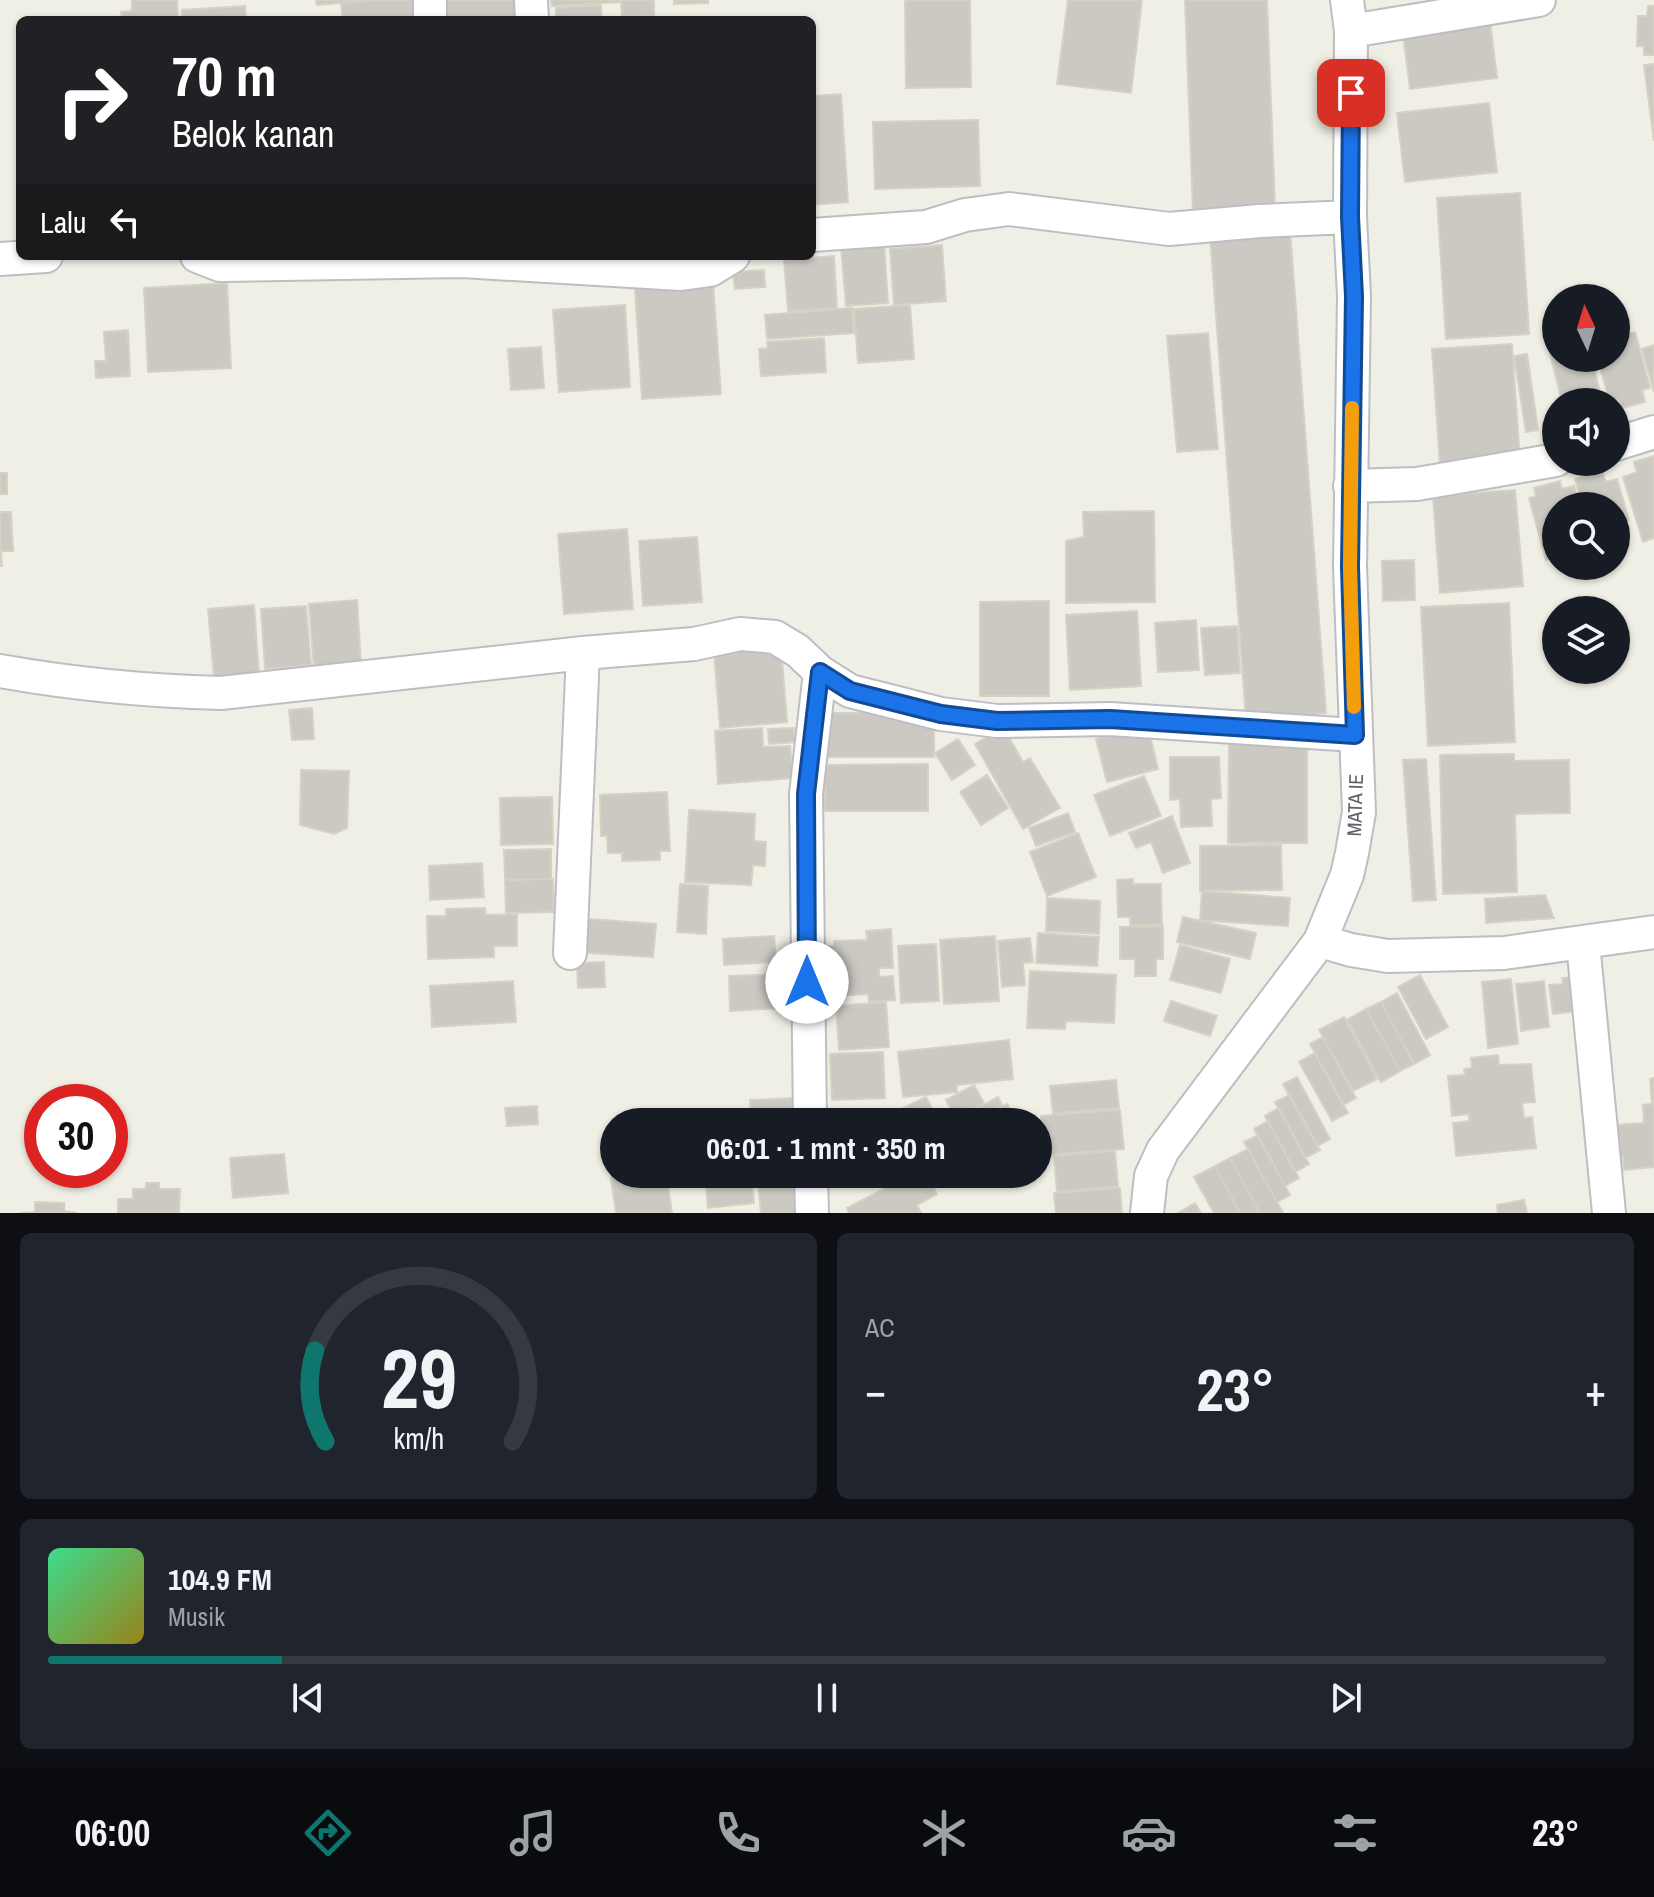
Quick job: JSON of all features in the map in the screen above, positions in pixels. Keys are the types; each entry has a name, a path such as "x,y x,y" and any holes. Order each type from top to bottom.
{"street":[{"path":"1349,15 1539,0"},
{"name":"MATA IE","path":"1147,1213 1151,1176 1163,1150 1320,941 1347,875 1359,812 1350,486 1354,296 1350,217 1349,15"},
{"path":"816,235 926,227 965,215 1009,209 1169,229 1350,217"},
{"path":"207,260 220,265 462,261 681,274 710,270 726,260"},
{"path":"1630,440 1654,432"},
{"path":"1350,486 1417,484 1542,462"},
{"path":"0,671 51,680 164,692 221,693 583,653 694,644 740,634 775,637 850,691 941,714 997,721 1110,719 1355,735"},
{"path":"570,953 583,653"},
{"path":"810,1108 806,794 820,672"},
{"path":"1320,941 1388,956 1504,953 1654,932"},
{"path":"1583,943 1609,1213"},
{"path":"811,1188 812,1213"}],"building":[{"path":"132,0 177,0 178,16 122,16 121,12 132,11"},
{"path":"316,0 375,0 317,5"},
{"path":"424,0 425,16 343,16 341,3"},
{"path":"443,0 524,0 526,16 445,16"},
{"path":"551,0 619,0 619,2 552,6"},
{"path":"621,0 654,0 654,15 622,16"},
{"path":"674,0 708,0 708,3 674,4"},
{"path":"905,0 970,0 971,87 906,88"},
{"path":"1068,0 1142,0 1131,93 1057,84"},
{"path":"1185,0 1267,0 1275,208 1193,211"},
{"path":"601,5 602,16 556,16 556,8"},
{"path":"245,6 246,16 182,16 182,10"},
{"path":"1648,6 1654,6 1654,55 1644,55 1644,46 1637,46 1638,16 1647,16"},
{"path":"1490,22 1497,78 1410,89 1403,33"},
{"path":"1654,64 1654,141 1644,65"},
{"path":"841,94 848,202 816,205 816,96"},
{"path":"1489,103 1497,172 1405,182 1397,113"},
{"path":"978,120 980,186 875,189 873,122"},
{"path":"1520,193 1529,334 1446,339 1437,198"},
{"path":"1290,229 1326,713 1246,719 1210,234"},
{"path":"884,242 888,303 846,306 841,245"},
{"path":"942,245 946,301 894,305 890,249"},
{"path":"834,256 837,308 788,311 784,260 816,260 816,257"},
{"path":"764,270 765,287 735,289 733,272"},
{"path":"227,283 231,368 148,372 144,288"},
{"path":"713,283 721,394 642,399 635,289"},
{"path":"625,305 630,387 559,392 553,310"},
{"path":"910,305 914,359 858,363 854,309"},
{"path":"852,308 854,333 767,339 765,315"},
{"path":"128,330 130,376 96,378 95,361 106,361 104,332"},
{"path":"1635,332 1650,388 1642,390 1645,402 1630,406 1630,388 1606,388 1601,372 1630,372 1630,334"},
{"path":"1208,333 1218,449 1177,452 1167,336"},
{"path":"824,338 826,372 761,376 759,349 768,348 767,342"},
{"path":"1512,344 1520,461 1440,466 1432,349"},
{"path":"1654,345 1654,392 1642,349"},
{"path":"541,347 544,388 511,390 508,349"},
{"path":"1527,354 1538,430 1526,432 1514,356"},
{"path":"1555,372 1595,372 1599,388 1559,388"},
{"path":"1654,456 1654,538 1643,542 1623,477 1637,472 1634,462"},
{"path":"0,473 7,473 7,494 0,494"},
{"path":"1604,476 1606,482 1617,479 1621,492 1579,492 1575,479"},
{"path":"1560,481 1562,489 1574,486 1576,492 1542,492 1542,545 1529,498 1536,496 1534,488"},
{"path":"1515,490 1523,586 1440,593 1433,496"},
{"path":"1154,511 1155,602 1066,603 1066,541 1084,537 1083,512"},
{"path":"0,512 11,512 13,551 1,551 2,566 0,566"},
{"path":"627,529 633,609 564,614 558,534"},
{"path":"697,537 702,602 643,606 639,541"},
{"path":"1414,560 1415,600 1383,601 1382,561"},
{"path":"357,600 361,664 314,668 309,604"},
{"path":"1049,601 1049,696 980,696 980,602"},
{"path":"1509,603 1515,742 1428,746 1421,607"},
{"path":"254,605 259,674 214,678 208,609"},
{"path":"306,606 311,665 265,669 261,609"},
{"path":"1137,611 1141,686 1070,690 1066,615"},
{"path":"1196,620 1199,670 1158,672 1155,623"},
{"path":"1237,626 1240,673 1205,675 1201,628"},
{"path":"781,647 787,722 720,728 714,652"},
{"path":"312,708 314,739 292,740 289,710"},
{"path":"825,713 934,713 934,757 826,757"},
{"path":"1003,727 1023,762 1030,758 1060,808 1023,829 975,744"},
{"path":"1148,727 1158,769 1107,782 1096,739"},
{"path":"762,728 763,747 790,746 793,778 718,784 715,731"},
{"path":"794,728 795,742 769,744 768,729"},
{"path":"958,739 975,765 952,780 935,753"},
{"path":"1229,743 1307,743 1307,843 1228,843"},
{"path":"1514,754 1514,761 1569,760 1570,813 1515,814 1517,892 1443,894 1440,755"},
{"path":"1170,757 1219,757 1221,798 1211,799 1212,826 1181,827 1180,799 1170,800"},
{"path":"1426,759 1436,900 1413,901 1403,760"},
{"path":"928,764 928,811 825,811 825,765"},
{"path":"301,770 349,771 347,828 334,834 300,825"},
{"path":"987,775 1008,808 981,825 960,792"},
{"path":"1144,776 1161,816 1110,836 1094,795"},
{"path":"667,792 670,851 660,851 660,860 622,861 622,853 608,853 607,836 601,836 600,795"},
{"path":"552,797 553,844 501,845 500,798"},
{"path":"689,810 755,814 754,841 766,842 765,866 753,865 751,885 685,882"},
{"path":"1068,813 1075,832 1036,846 1029,828"},
{"path":"1172,816 1190,863 1163,873 1151,842 1136,848 1129,833"},
{"path":"1078,833 1096,877 1047,896 1030,852"},
{"path":"1281,845 1282,890 1200,891 1200,846"},
{"path":"551,849 551,879 505,880 504,850"},
{"path":"482,863 484,897 430,900 429,866"},
{"path":"553,879 554,912 506,913 505,880"},
{"path":"1133,879 1133,884 1161,884 1162,925 1130,925 1130,917 1118,917 1117,880"},
{"path":"680,884 708,886 706,934 677,932"},
{"path":"1202,891 1290,898 1288,926 1200,920"},
{"path":"1545,895 1554,918 1486,923 1485,899"},
{"path":"1047,898 1100,901 1099,934 1046,931"},
{"path":"485,908 486,915 517,914 517,946 494,946 494,957 428,959 427,916 446,916 446,909"},
{"path":"1183,917 1256,933 1250,959 1177,942"},
{"path":"576,918 656,924 653,957 573,952"},
{"path":"1163,926 1163,959 1156,959 1156,976 1135,976 1135,959 1120,959 1120,927"},
{"path":"891,929 893,968 879,968 879,977 893,976 895,1000 869,1002 868,994 837,996 835,966 830,967 829,946 834,946 834,941 867,940 866,931"},
{"path":"1038,933 1099,937 1097,966 1036,963"},
{"path":"774,936 776,962 724,965 723,939"},
{"path":"995,936 999,1001 944,1004 940,940"},
{"path":"1030,938 1033,962 1023,963 1025,985 1002,987 998,941"},
{"path":"936,944 939,1001 901,1003 898,946"},
{"path":"1180,945 1230,959 1221,993 1170,980"},
{"path":"604,962 605,987 578,988 577,963"},
{"path":"1030,971 1116,975 1114,1023 1066,1021 1065,1029 1027,1028"},
{"path":"780,974 782,1008 730,1011 729,976"},
{"path":"1420,975 1448,1027 1426,1039 1398,987"},
{"path":"1577,976 1587,1010 1553,1014 1549,985 1563,984 1562,978"},
{"path":"1511,979 1518,1044 1488,1048 1482,982"},
{"path":"513,981 516,1022 432,1027 430,986"},
{"path":"1544,981 1549,1027 1521,1031 1516,984"},
{"path":"1397,993 1430,1055 1414,1064 1381,1002"},
{"path":"1171,1001 1217,1016 1210,1036 1164,1021"},
{"path":"886,1002 889,1047 839,1050 836,1006"},
{"path":"1381,1002 1414,1064 1400,1071 1366,1009"},
{"path":"1366,1009 1400,1071 1381,1082 1347,1020"},
{"path":"1344,1017 1377,1079 1353,1091 1319,1030"},
{"path":"1323,1037 1356,1098 1343,1105 1310,1044"},
{"path":"1009,1040 1013,1079 957,1085 957,1092 903,1097 898,1052"},
{"path":"883,1052 885,1098 832,1100 830,1054"},
{"path":"1315,1053 1348,1113 1332,1121 1299,1062"},
{"path":"1498,1055 1499,1065 1531,1064 1535,1102 1522,1103 1524,1118 1532,1117 1536,1148 1456,1156 1453,1123 1469,1121 1469,1114 1452,1116 1448,1076 1465,1075 1464,1069 1472,1068 1471,1058"},
{"path":"1297,1077 1330,1139 1317,1146 1283,1084"},
{"path":"1654,1078 1654,1167 1624,1170 1623,1156 1617,1157 1614,1125 1644,1123 1643,1105 1652,1104 1650,1079"},
{"path":"1116,1080 1119,1108 1053,1113 1050,1086"},
{"path":"974,1085 984,1103 975,1108 950,1108 946,1100"},
{"path":"1290,1095 1320,1150 1305,1158 1275,1102"},
{"path":"926,1097 932,1108 903,1108"},
{"path":"998,1097 1002,1105 996,1108 978,1108"},
{"path":"796,1098 796,1108 750,1108 750,1100"},
{"path":"537,1106 538,1124 507,1126 505,1108"},
{"path":"1279,1108 1309,1164 1295,1172 1265,1116"},
{"path":"1120,1110 1124,1149 1052,1154 1052,1115"},
{"path":"1268,1121 1299,1178 1285,1186 1254,1129"},
{"path":"1258,1135 1290,1195 1277,1202 1244,1142"},
{"path":"1248,1149 1283,1213 1260,1213 1230,1158"},
{"path":"1115,1151 1118,1186 1057,1192 1054,1156"},
{"path":"284,1154 288,1193 233,1198 230,1158"},
{"path":"1230,1158 1260,1213 1240,1213 1215,1166"},
{"path":"1215,1166 1240,1213 1214,1213 1194,1177"},
{"path":"146,1183 159,1183 159,1189 180,1189 179,1213 118,1213 118,1199 133,1199 133,1189 146,1189"},
{"path":"612,1188 668,1188 672,1213 616,1213"},
{"path":"706,1188 752,1188 754,1203 708,1208"},
{"path":"759,1188 794,1188 796,1213 761,1213"},
{"path":"886,1188 934,1188 937,1194 917,1205 921,1213 849,1213 847,1208"},
{"path":"1120,1188 1122,1213 1056,1213 1054,1193"},
{"path":"1524,1200 1527,1213 1498,1213 1497,1205"},
{"path":"35,1202 64,1203 64,1211 77,1213 20,1213 35,1212"},
{"path":"1195,1203 1201,1213 1178,1213"}],"slow traffic":[{"path":"1352,408 1350,567 1354,707"}],"route":[{"path":"807,982 806,794 820,672 850,691 941,714 997,721 1110,719 1355,735 1350,567 1354,296 1350,217 1351,93"}]}
